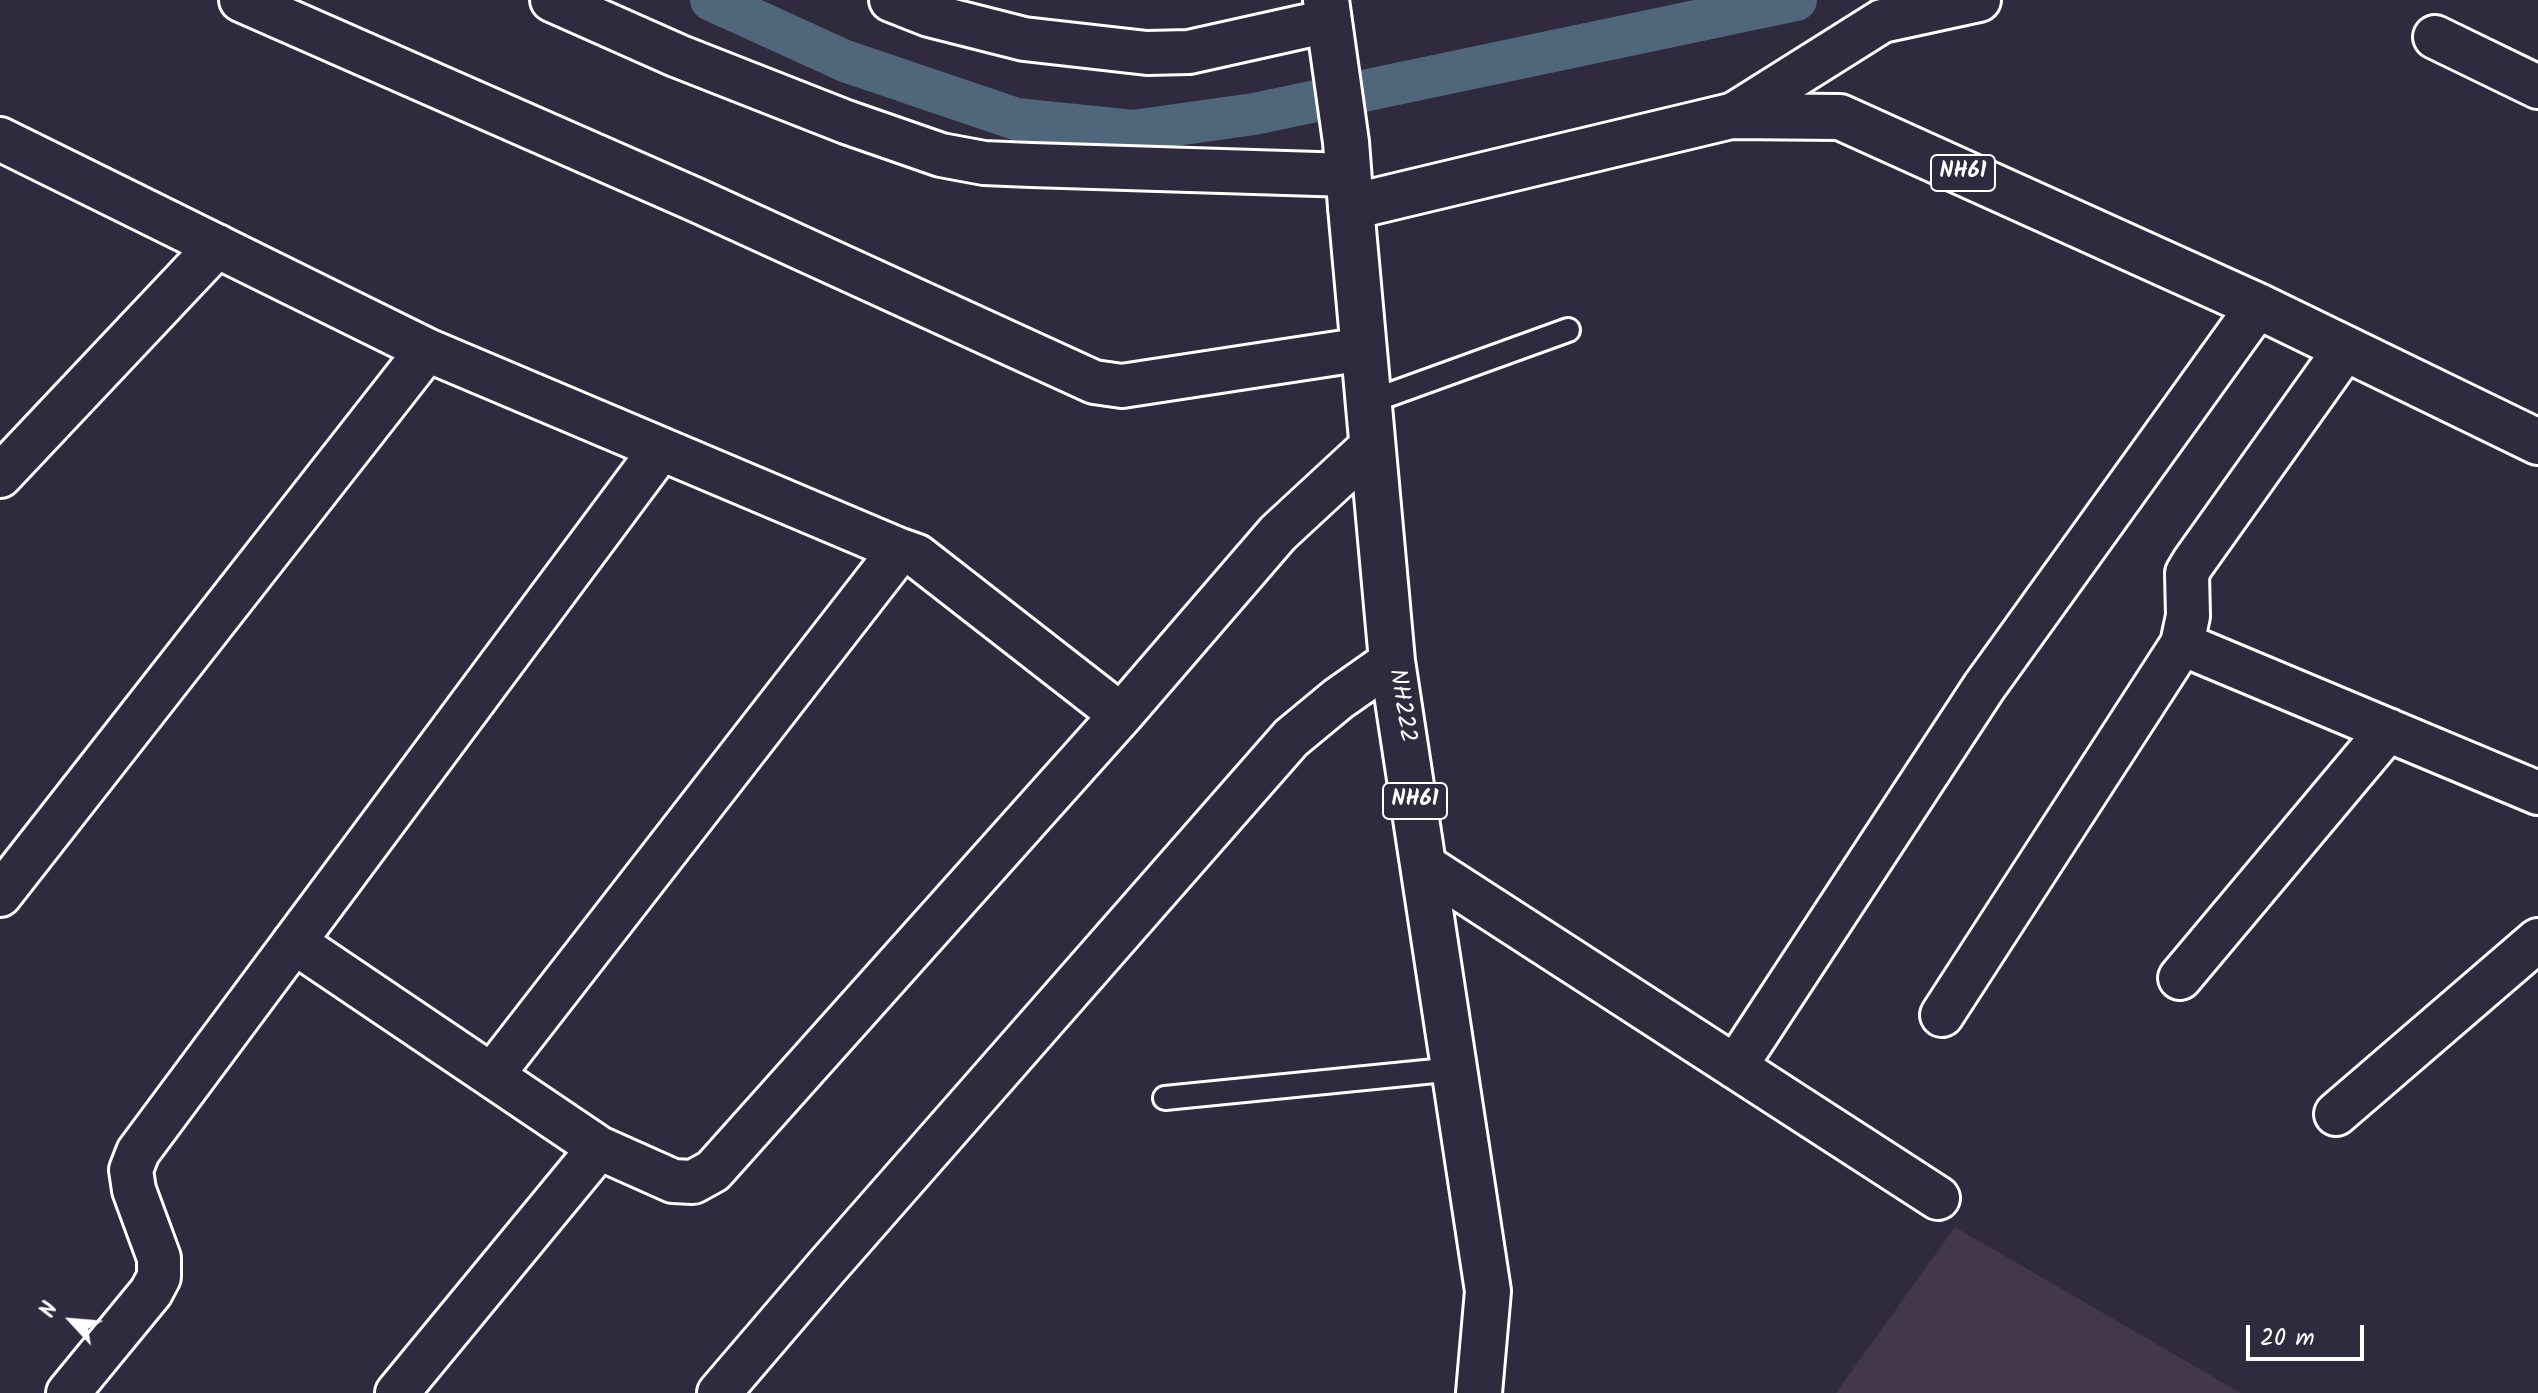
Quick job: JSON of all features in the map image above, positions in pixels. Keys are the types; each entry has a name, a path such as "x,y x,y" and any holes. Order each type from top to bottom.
{"main road":[{"name":"NH222","path":"1328,20 1349,175 1392,661 1488,1291 1479,1393"},
{"name":"NH61","path":"1349,175 1731,116 1840,117 2258,306 2538,442"}],"street":[{"path":"241,0 710,206 1094,382 1122,386 1364,349"},
{"path":"552,0 678,56 846,122 941,155 984,163 1349,175"},
{"path":"891,0 943,19 1024,39 1147,53 1189,52 1328,20"},
{"path":"1731,116 1882,21 1979,0"},
{"path":"2435,37 2538,87"},
{"path":"0,139 427,350 917,556 1121,715"},
{"path":"0,476 217,246"},
{"path":"1735,1067 1984,687 2258,306"},
{"path":"1942,1015 2182,644 2188,616 2187,573 2346,348"},
{"path":"0,895 427,350"},
{"path":"294,942 599,1148 673,1181 693,1182 713,1171 1121,715 1278,533 1373,445"},
{"path":"68,1393 151,1292 159,1277 159,1258 134,1190 131,1170 138,1152 661,449"},
{"path":"492,1075 900,550"},
{"path":"2182,644 2538,793"},
{"path":"719,1393 1291,738 1338,699 1392,661"},
{"path":"2180,978 2388,730"},
{"path":"1425,866 1938,1198"},
{"path":"2336,1114 2538,940"},
{"path":"397,1393 599,1148"}],"lane":[{"path":"1369,402 1568,330"},
{"path":"1165,1098 1455,1069"}],"shaded area":[{"path":"1955,1227 2241,1393 1836,1393"}],"waterway":[{"path":"711,0 845,61 1016,119 1133,131 1254,114 1796,0"}]}
